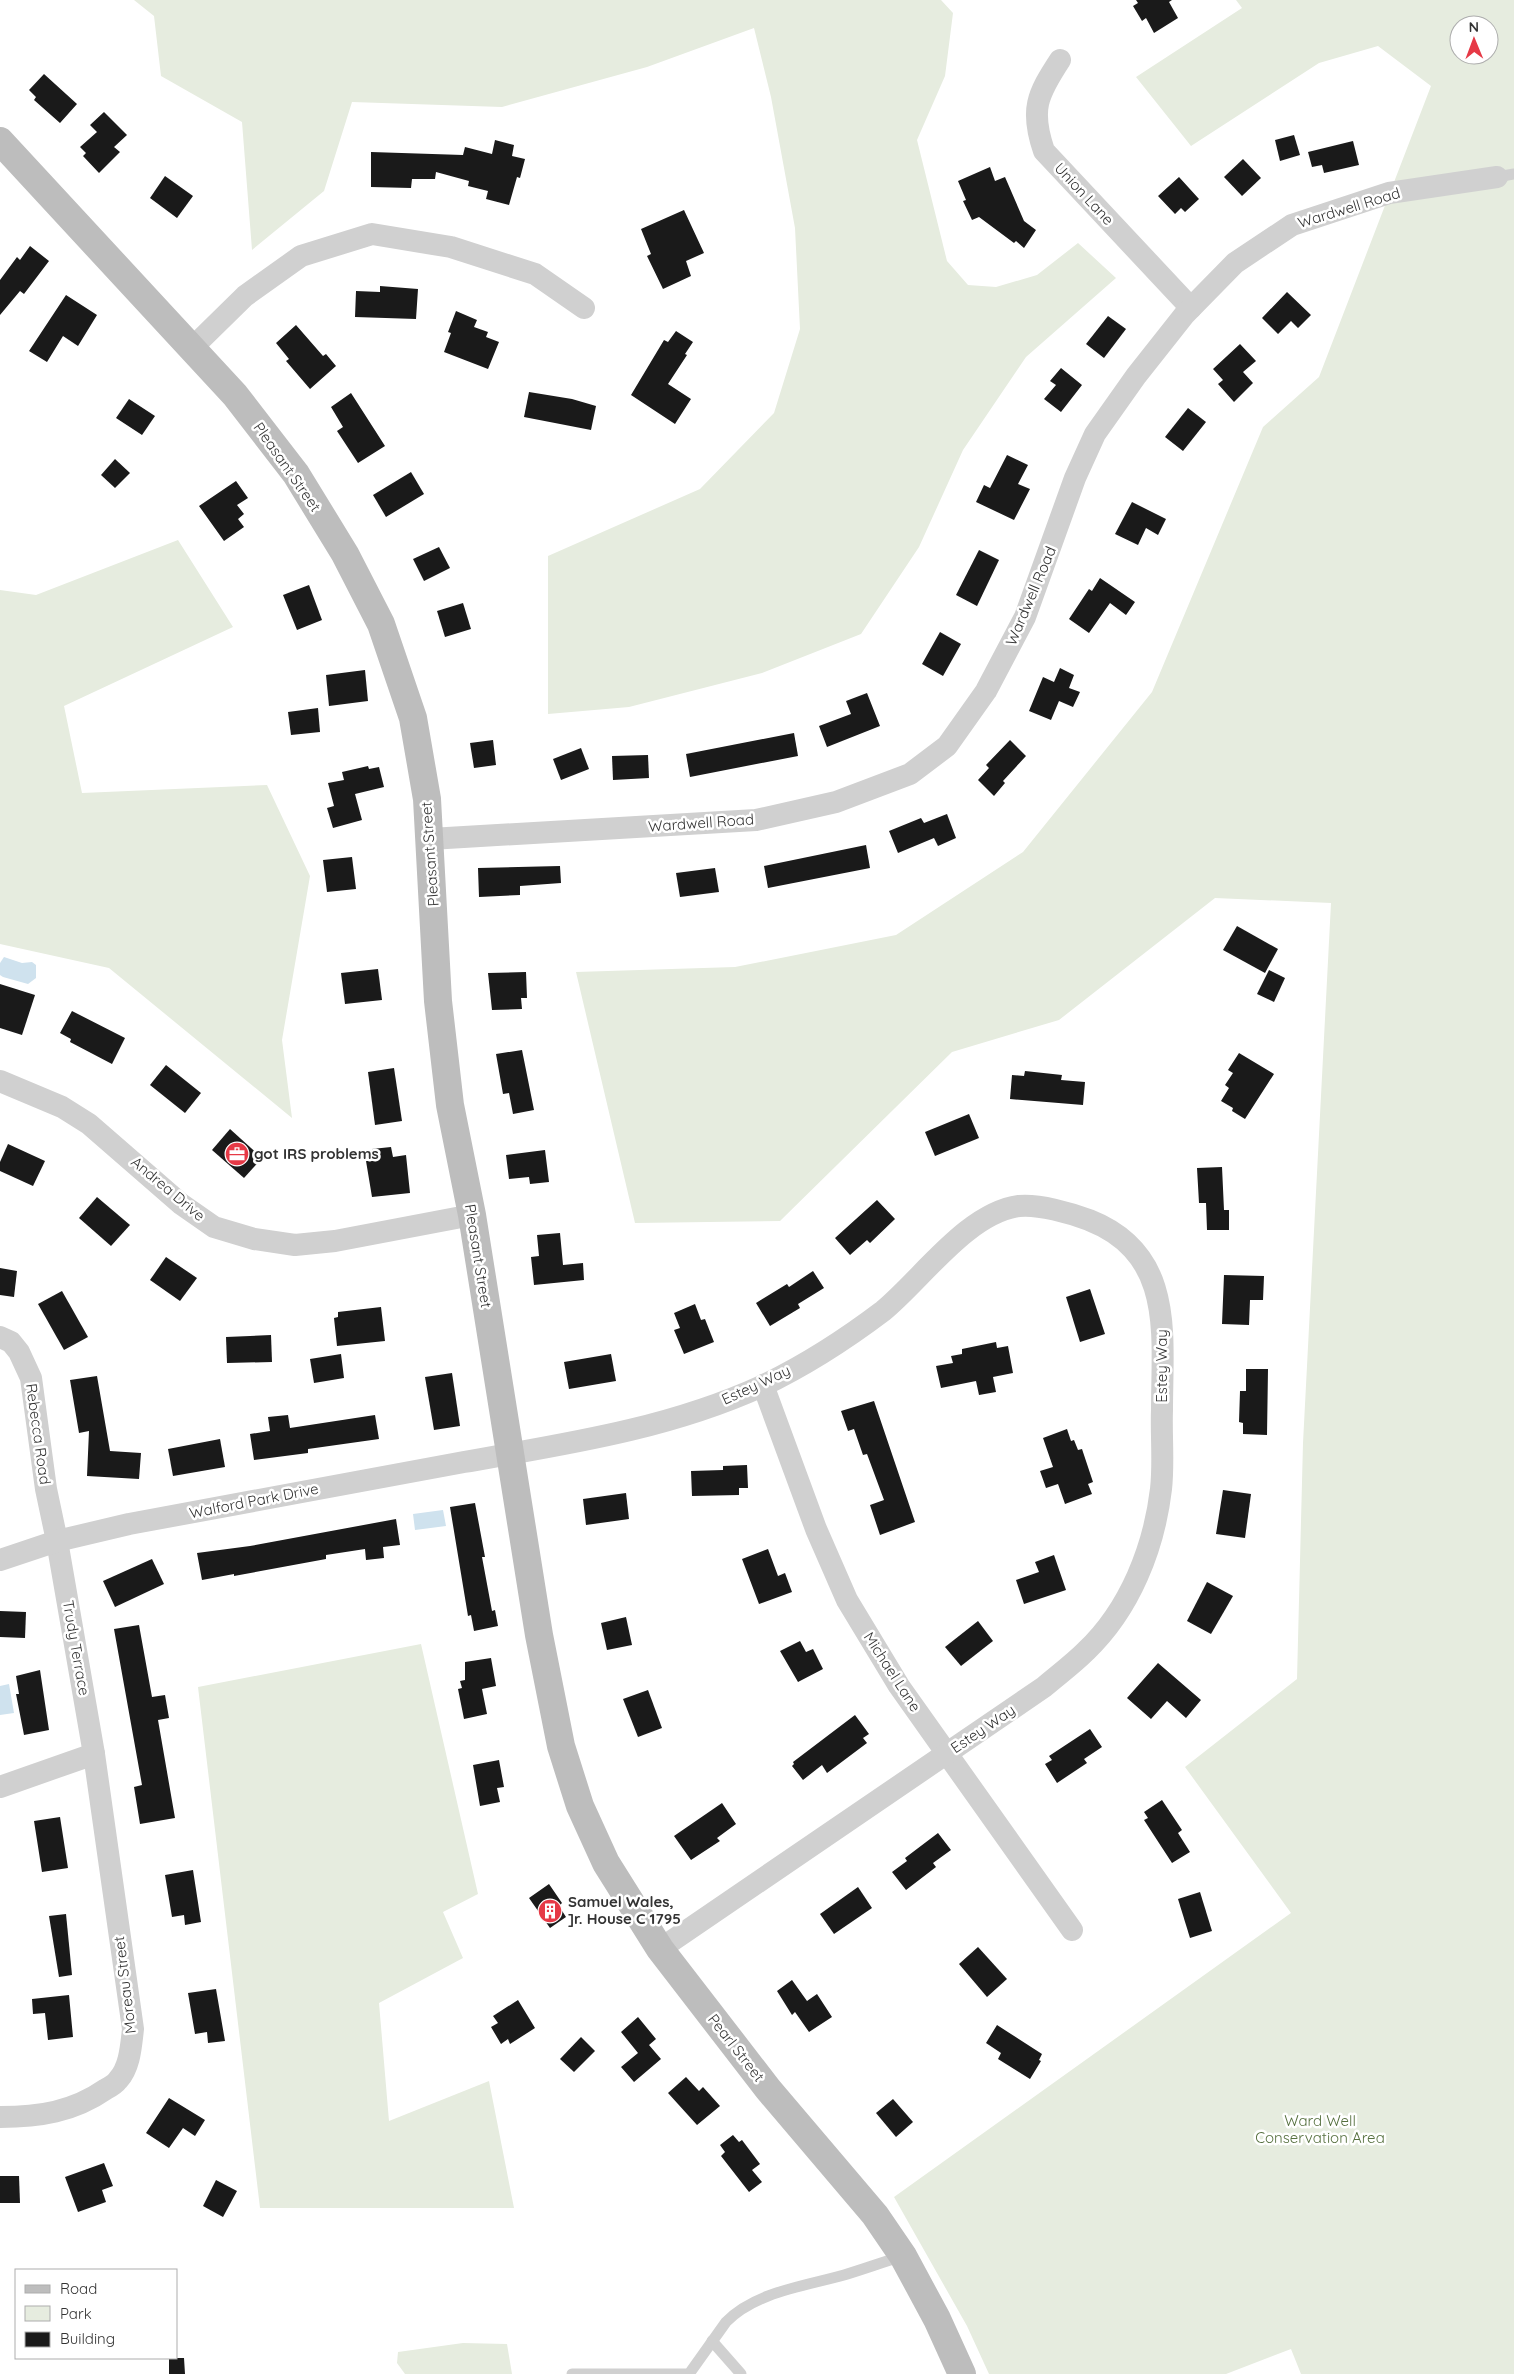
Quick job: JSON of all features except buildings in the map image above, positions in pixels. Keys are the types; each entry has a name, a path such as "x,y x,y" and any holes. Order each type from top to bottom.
{"main road":[{"name":"Pleasant Street","path":"0,141 235,395 296,474 345,554 382,624 413,718 427,799 438,1001 450,1105 472,1216 539,1635 552,1700"},
{"name":"Pearl Street","path":"552,1700 561,1746 580,1806 606,1863 660,1950 768,2089 875,2215 903,2256 937,2319 962,2374"}],"street":[{"name":"Union Lane","path":"1060,60 1044,84 1036,106 1036,128 1044,151 1191,308"},
{"name":"Wardwell Road","path":"430,839 756,820 836,802 910,774 947,746 986,691 1025,617 1076,478 1095,434 1136,376 1191,308 1235,263 1292,225 1389,193 1505,176"},
{"path":"192,348 246,296 301,256 372,234 451,247 536,274 584,308"},
{"name":"Andrea Drive","path":"0,1081 53,1103 89,1124 181,1204 214,1227 254,1240 295,1246 335,1241 472,1216"},
{"name":"Estey Way","path":"511,1454 611,1435 673,1418 763,1386 830,1347 884,1309 949,1248 988,1216 1020,1206 1068,1212 1101,1225 1132,1248 1155,1281 1163,1325 1161,1490 1147,1557 1123,1605 1088,1649 1044,1687 660,1950"},
{"name":"Rebecca Road","path":"0,1337 11,1342 19,1352 31,1378 46,1489 58,1541"},
{"name":"Michael Lane","path":"763,1386 816,1529 846,1600 899,1686 1072,1930"},
{"name":"Walford Park Drive","path":"0,1560 58,1541 168,1517 511,1454"},
{"name":"Trudy Terrace","path":"58,1541 94,1754 107,1851"},
{"path":"0,1787 94,1754"},
{"name":"Moreau Street","path":"0,2117 28,2117 62,2112 94,2097 119,2080 131,2053 133,2029 107,1851"}],"lane":[{"path":"572,2374 689,2374 733,2315 759,2300 903,2256"},
{"path":"712,2341 741,2374"}],"green space":[{"path":"134,0 941,0 953,13 945,76 917,140 947,261 968,285 996,287 1037,275 1078,243 1116,278 1026,357 963,450 919,547 861,634 762,673 629,707 548,714 548,556 700,489 774,413 800,329 795,228 771,97 754,28 647,67 502,107 352,102 324,191 252,250 242,122 161,76 154,16"},
{"name":"Ward Well Conservation Area","path":"1236,0 1514,0 1514,2374 1301,2374 1291,2349 1226,2374 989,2374 967,2326 894,2197 1291,1913 1185,1767 1297,1679 1303,1443 1331,903 1215,898 1059,1020 952,1052 780,1221 635,1223 576,972 735,967 896,935 1023,852 1152,692 1263,427 1319,377 1431,86 1378,46 1319,63 1191,146 1136,77 1242,8"},
{"path":"178,540 233,627 64,706 82,793 267,785 310,876 282,1040 292,1118 109,968 0,944 0,590 36,595"},
{"path":"421,1644 478,1894 443,1912 463,1958 379,2003 389,2121 489,2081 514,2208 260,2208 198,1687"},
{"path":"463,2343 507,2344 512,2374 405,2374 397,2363 398,2352"}],"water":[{"path":"4,957 22,963 32,962 36,965 36,978 28,984 3,977 0,975 0,963"},
{"path":"443,1510 446,1526 415,1530 413,1514"},
{"path":"9,1684 14,1713 0,1715 0,1686"}],"place":[{"name":"got IRS problems","path":"237,1154"},
{"name":"Samuel Wales, ]r. House C 1795","path":"550,1911"}]}
